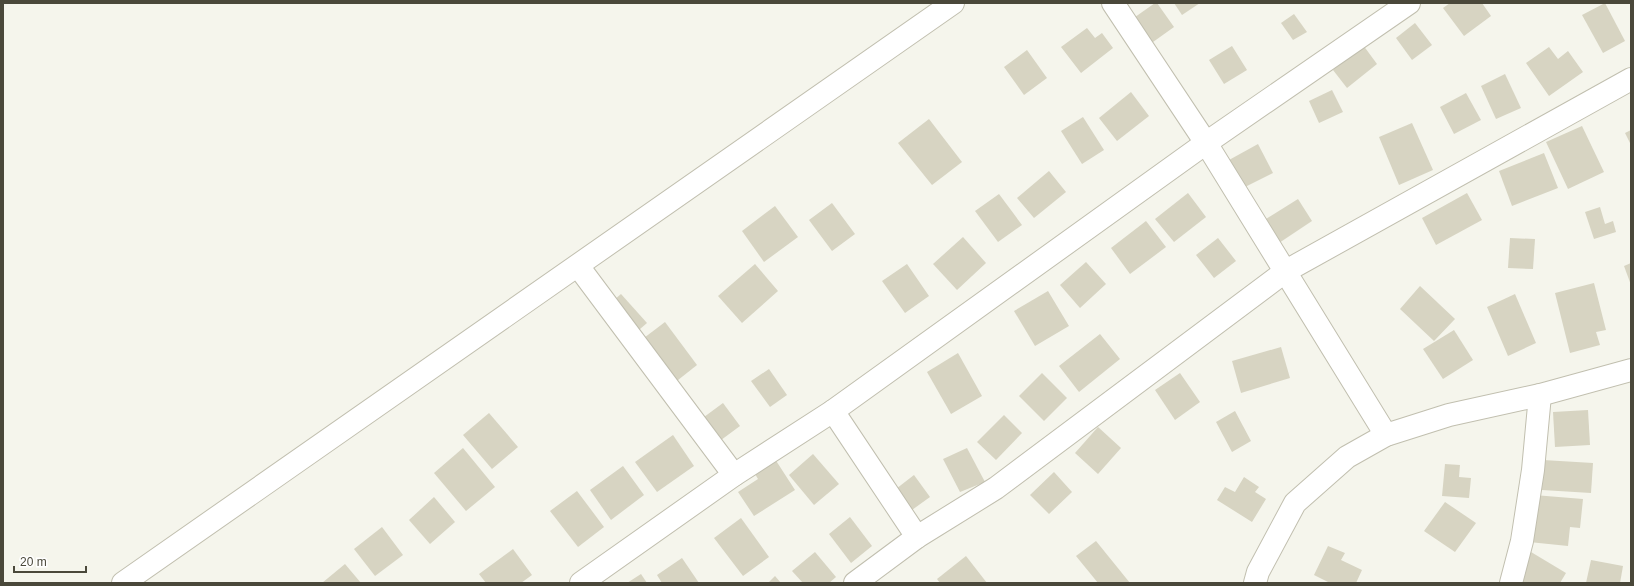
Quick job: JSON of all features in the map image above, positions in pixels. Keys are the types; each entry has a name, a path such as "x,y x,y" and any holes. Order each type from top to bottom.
{"street":[{"path":"123,583 953,3"},
{"path":"1113,3 1206,143 1386,435"},
{"path":"581,583 734,475 833,411 1206,143 1409,3"},
{"path":"855,583 917,537 996,488 1286,271 1631,80"},
{"path":"578,266 734,475"},
{"path":"1255,583 1258,572 1295,503 1347,457 1386,435 1449,415 1540,395 1631,370"},
{"path":"1511,583 1522,542 1533,470 1540,395"},
{"path":"833,411 917,537"}],"building":[{"path":"1157,3 1174,27 1146,47 1128,22"},
{"path":"1174,3 1200,3 1182,15"},
{"path":"1450,3 1482,3 1491,16 1464,36 1443,8"},
{"path":"1605,3 1625,41 1603,53 1582,15"},
{"path":"1294,14 1307,32 1293,40 1281,23"},
{"path":"1415,23 1432,45 1412,60 1396,38"},
{"path":"1087,28 1095,38 1102,33 1113,48 1081,73 1061,47"},
{"path":"1363,45 1377,64 1347,88 1333,70"},
{"path":"1232,46 1247,70 1224,84 1209,60"},
{"path":"1549,47 1558,59 1568,51 1583,72 1549,96 1526,63"},
{"path":"1027,50 1047,78 1024,95 1004,67"},
{"path":"1505,74 1521,108 1496,119 1481,86"},
{"path":"1332,90 1343,112 1319,123 1309,101"},
{"path":"1131,92 1149,116 1117,141 1099,118"},
{"path":"1466,93 1481,120 1454,134 1440,107"},
{"path":"1083,117 1104,150 1082,164 1061,131"},
{"path":"929,119 962,162 932,185 898,143"},
{"path":"1412,123 1433,170 1399,185 1379,137"},
{"path":"1582,126 1604,172 1568,189 1546,142"},
{"path":"1631,130 1631,145 1625,133"},
{"path":"1258,144 1273,173 1243,188 1229,160"},
{"path":"1544,153 1558,188 1512,206 1499,171"},
{"path":"1049,171 1066,192 1034,218 1017,198"},
{"path":"1188,193 1206,217 1174,242 1155,219"},
{"path":"1467,193 1482,220 1436,245 1422,218"},
{"path":"999,194 1022,225 998,242 975,211"},
{"path":"1298,199 1312,221 1276,245 1261,222"},
{"path":"832,203 855,234 832,251 809,220"},
{"path":"775,206 798,237 764,262 742,231"},
{"path":"1600,207 1605,224 1613,221 1616,232 1594,239 1585,212"},
{"path":"1146,221 1166,247 1130,274 1111,248"},
{"path":"963,237 986,263 957,290 933,264"},
{"path":"1218,238 1236,261 1214,278 1196,255"},
{"path":"1510,238 1535,239 1533,269 1508,268"},
{"path":"1086,262 1106,284 1080,308 1060,285"},
{"path":"1631,263 1631,285 1624,266"},
{"path":"755,264 778,291 742,323 718,296"},
{"path":"907,264 929,296 905,313 882,281"},
{"path":"1594,283 1606,330 1596,332 1600,345 1570,353 1555,293"},
{"path":"1420,286 1455,319 1434,341 1400,309"},
{"path":"1048,291 1069,326 1035,346 1014,311"},
{"path":"621,294 647,323 625,342 599,313"},
{"path":"1515,294 1536,343 1508,356 1487,307"},
{"path":"665,322 697,365 673,384 640,341"},
{"path":"1454,330 1473,360 1443,379 1423,349"},
{"path":"1100,334 1120,359 1079,392 1059,366"},
{"path":"1281,347 1290,378 1241,393 1232,361"},
{"path":"958,353 982,396 951,414 927,372"},
{"path":"769,369 787,395 770,407 751,381"},
{"path":"1042,373 1067,398 1044,421 1019,396"},
{"path":"1180,373 1200,402 1175,420 1155,390"},
{"path":"723,403 740,426 717,443 700,420"},
{"path":"1588,410 1590,445 1555,447 1553,412"},
{"path":"1235,411 1251,441 1232,452 1216,422"},
{"path":"489,413 518,447 492,469 463,435"},
{"path":"1004,415 1022,433 996,460 977,442"},
{"path":"1098,427 1121,448 1098,474 1075,453"},
{"path":"673,435 694,466 657,492 635,462"},
{"path":"463,448 495,487 466,511 434,473"},
{"path":"967,448 985,482 960,492 943,459"},
{"path":"813,454 839,484 814,505 789,475"},
{"path":"773,456 795,490 754,516 738,492 758,479 752,469"},
{"path":"1543,460 1593,463 1591,493 1542,490"},
{"path":"1445,464 1460,465 1459,477 1471,478 1469,498 1442,496"},
{"path":"623,466 644,495 611,520 590,490"},
{"path":"1054,472 1072,492 1049,514 1030,495"},
{"path":"914,475 930,497 898,520 883,499"},
{"path":"1244,477 1259,487 1255,492 1266,499 1252,522 1217,500 1225,487 1235,492"},
{"path":"577,491 604,527 578,547 550,511"},
{"path":"1534,495 1583,499 1580,528 1570,527 1568,546 1529,542"},
{"path":"434,497 455,522 430,544 409,520"},
{"path":"1445,502 1476,523 1455,552 1424,531"},
{"path":"850,517 872,546 851,563 829,534"},
{"path":"741,518 769,557 743,576 714,538"},
{"path":"382,527 403,555 375,576 354,549"},
{"path":"1096,541 1130,583 1098,583 1076,556"},
{"path":"1328,546 1345,553 1341,560 1362,570 1356,583 1330,583 1314,575"},
{"path":"513,549 532,575 521,583 486,583 479,574"},
{"path":"1526,549 1566,573 1560,583 1511,583"},
{"path":"815,552 836,577 829,583 803,583 792,571"},
{"path":"966,556 987,583 940,583 937,579"},
{"path":"682,558 699,583 662,583 657,575"},
{"path":"1591,560 1623,566 1620,583 1586,583"},
{"path":"345,564 361,583 322,583"},
{"path":"641,574 647,583 627,583"},
{"path":"775,576 781,583 768,583"}]}
